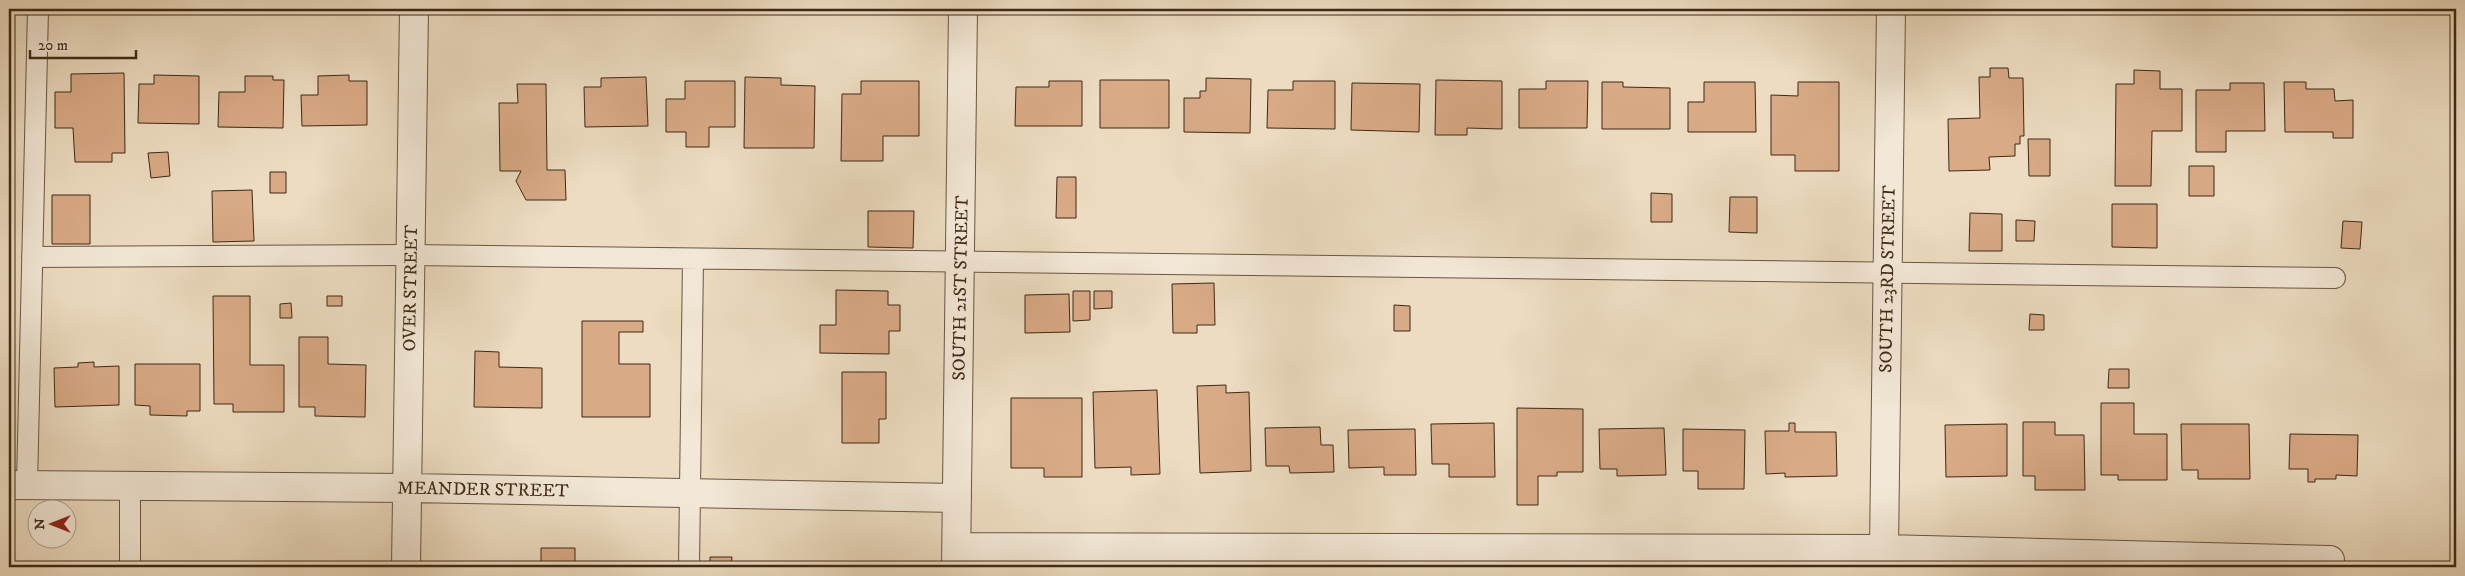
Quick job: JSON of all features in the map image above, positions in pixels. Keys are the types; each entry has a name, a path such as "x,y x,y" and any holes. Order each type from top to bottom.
{"street":[{"name":"OVER STREET","path":"406,567 414,9"},
{"name":"SOUTH 21ST STREET","path":"957,557 963,9"},
{"name":"SOUTH 23RD STREET","path":"1884,549 1891,9"},
{"name":"MEANDER STREET","path":"18,485 407,488 957,498"},
{"path":"957,557 1884,549 2330,564"}],"lane":[{"path":"18,485 32,258 38,9"},
{"path":"32,258 410,255 2335,278"},
{"path":"689,567 692,259"},
{"path":"130,486 130,567"}],"building":[{"path":"1990,68 2008,68 2009,78 2023,78 2024,136 2020,136 2020,144 2015,144 2015,156 1989,157 1990,170 1949,171 1948,119 1980,118 1979,77 1990,77"},
{"path":"2134,70 2160,71 2160,89 2182,89 2182,131 2152,131 2151,186 2115,186 2116,84 2134,84"},
{"path":"124,73 125,153 112,153 112,162 75,162 73,128 55,128 55,92 71,92 71,74"},
{"path":"154,75 199,76 199,124 138,123 139,84 154,84"},
{"path":"349,75 349,81 367,81 367,125 302,126 301,95 318,95 318,76"},
{"path":"245,76 273,76 273,80 284,80 283,128 218,127 219,92 245,92"},
{"path":"646,77 648,126 585,127 584,87 601,87 601,78"},
{"path":"745,77 781,78 781,85 815,86 814,148 744,148"},
{"path":"1206,78 1251,79 1250,133 1184,132 1184,98 1200,98 1200,91 1206,91"},
{"path":"1100,80 1169,80 1169,128 1100,128"},
{"path":"1436,80 1502,81 1502,129 1467,128 1467,135 1435,135"},
{"path":"685,81 735,81 735,127 709,127 709,147 686,147 686,132 666,132 666,99 685,99"},
{"path":"861,81 919,81 919,136 883,136 883,161 841,161 842,94 861,94"},
{"path":"1049,81 1082,81 1082,126 1015,126 1016,87 1049,87"},
{"path":"1293,81 1335,81 1335,129 1267,128 1268,90 1293,90"},
{"path":"1546,81 1588,81 1587,128 1519,128 1519,89 1546,89"},
{"path":"1602,82 1623,82 1623,87 1670,88 1670,129 1602,129"},
{"path":"1704,82 1755,82 1756,132 1688,132 1688,102 1704,102"},
{"path":"1798,82 1839,82 1839,171 1795,171 1795,155 1771,155 1771,95 1798,96"},
{"path":"2284,82 2306,82 2306,89 2334,89 2335,101 2353,100 2353,138 2333,138 2333,132 2285,132"},
{"path":"1352,83 1420,84 1419,132 1351,130"},
{"path":"2230,83 2264,83 2265,131 2226,131 2226,152 2196,152 2196,90 2230,90"},
{"path":"517,84 546,84 547,170 565,170 566,200 526,200 516,181 521,171 500,171 499,103 518,103"},
{"path":"2028,139 2050,139 2050,176 2029,176"},
{"path":"168,152 170,176 151,178 148,153"},
{"path":"2189,166 2214,166 2214,196 2189,196"},
{"path":"270,172 286,172 286,193 270,193"},
{"path":"1057,177 1076,177 1076,218 1056,218"},
{"path":"252,190 254,241 213,242 212,191"},
{"path":"1651,193 1672,194 1672,222 1651,222"},
{"path":"52,195 90,195 90,244 52,244"},
{"path":"1730,197 1757,197 1757,233 1729,232"},
{"path":"2112,204 2157,204 2157,248 2112,247"},
{"path":"868,211 914,211 913,248 868,247"},
{"path":"1970,213 2002,214 2002,251 1969,251"},
{"path":"2016,220 2035,221 2034,241 2016,241"},
{"path":"2343,221 2362,222 2360,249 2341,248"},
{"path":"1214,283 1215,325 1197,325 1197,333 1173,333 1172,284"},
{"path":"836,290 888,291 888,305 900,305 900,331 889,331 889,354 820,353 820,325 836,325"},
{"path":"1073,291 1090,291 1090,320 1073,321"},
{"path":"1094,291 1112,291 1112,308 1094,309"},
{"path":"1069,294 1070,332 1025,333 1025,295"},
{"path":"213,296 250,296 250,365 284,365 284,412 233,412 233,404 214,404"},
{"path":"327,296 342,296 342,306 327,306"},
{"path":"291,303 292,318 280,318 280,304"},
{"path":"1394,305 1410,306 1410,331 1394,331"},
{"path":"2030,314 2044,315 2044,330 2029,330"},
{"path":"582,321 643,321 643,332 619,332 619,364 650,364 650,417 582,417"},
{"path":"299,337 328,337 328,364 366,365 365,417 315,416 315,407 299,407"},
{"path":"475,351 499,352 499,367 542,368 542,408 474,407"},
{"path":"94,362 94,367 119,366 119,405 55,407 54,368 78,367 78,363"},
{"path":"135,364 200,364 200,411 187,411 187,416 150,415 150,406 135,405"},
{"path":"2109,369 2129,369 2129,388 2108,388"},
{"path":"842,372 886,372 886,419 879,419 879,443 842,443"},
{"path":"1226,385 1226,393 1249,392 1251,471 1200,473 1197,386"},
{"path":"1157,390 1160,474 1131,475 1131,467 1095,468 1093,392"},
{"path":"1011,398 1082,398 1082,477 1044,477 1044,468 1011,468"},
{"path":"2101,403 2134,403 2134,434 2167,434 2167,480 2118,480 2118,475 2101,475"},
{"path":"1517,408 1583,409 1583,472 1557,472 1557,476 1538,476 1538,505 1517,505"},
{"path":"2023,422 2055,422 2055,435 2084,435 2085,490 2035,490 2035,476 2023,476"},
{"path":"1494,423 1495,477 1449,477 1449,464 1432,464 1431,424"},
{"path":"1789,423 1795,423 1795,432 1836,432 1837,476 1785,477 1785,473 1766,474 1765,431 1789,431"},
{"path":"2007,424 2007,476 1946,477 1945,425"},
{"path":"2181,424 2249,424 2250,479 2198,479 2198,470 2182,470"},
{"path":"1320,427 1321,445 1333,445 1334,472 1290,473 1289,466 1266,466 1265,428"},
{"path":"1664,428 1666,475 1617,476 1617,469 1600,469 1599,429"},
{"path":"1415,429 1416,475 1384,475 1384,467 1349,468 1348,430"},
{"path":"1683,429 1745,430 1744,489 1698,489 1698,471 1683,471"},
{"path":"2290,434 2358,435 2357,476 2336,475 2336,479 2315,479 2315,482 2308,482 2308,469 2289,469"},
{"path":"541,548 575,548 575,567 541,567"},
{"path":"710,557 732,557 731,567 710,567"},
{"path":"824,566 878,567 824,567"}]}
